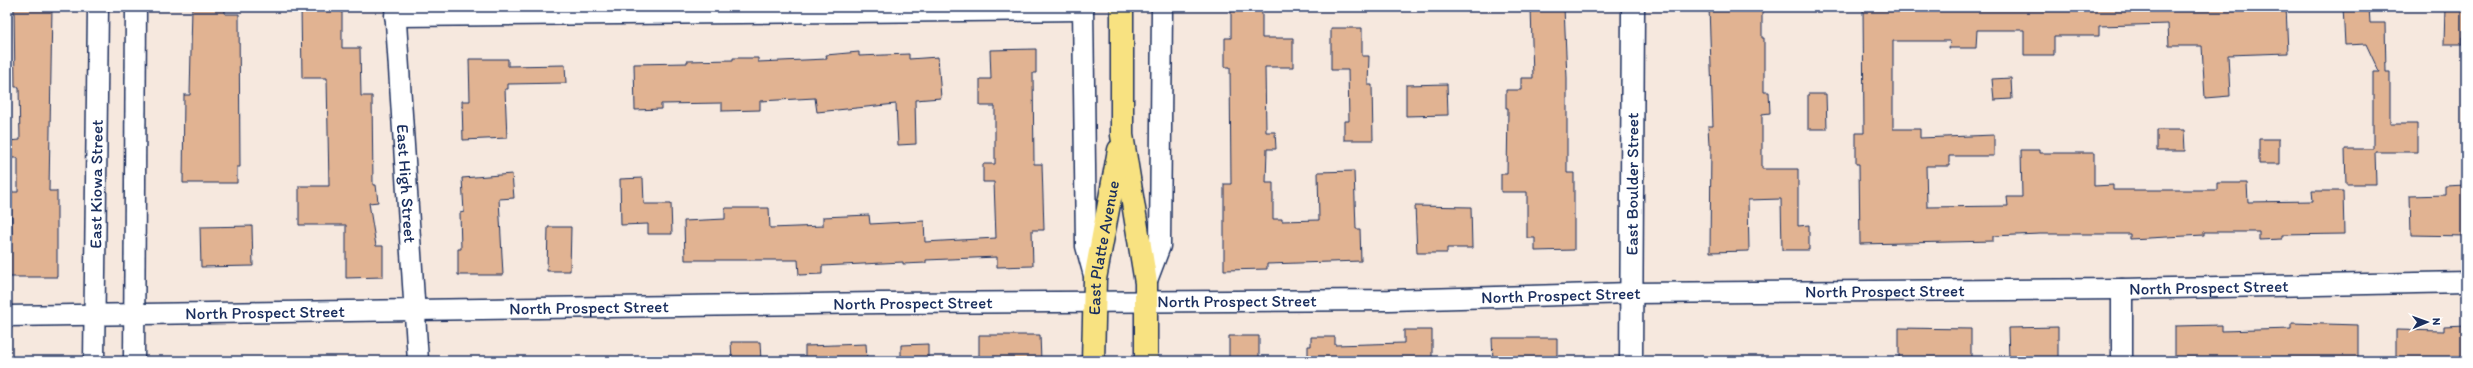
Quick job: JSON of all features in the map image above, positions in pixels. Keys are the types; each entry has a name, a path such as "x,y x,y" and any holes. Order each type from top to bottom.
{"main road":[{"name":"East Platte Avenue","path":"1122,7 1122,135 1146,292 1146,361"},
{"name":"East Platte Avenue","path":"1093,361 1096,280 1122,135"}],"street":[{"name":"East Kiowa Street","path":"94,361 98,7"},
{"path":"134,361 136,7"},
{"path":"1146,292 1160,246 1162,7"},
{"name":"East Boulder Street","path":"1630,361 1632,7"},
{"path":"395,12 1083,8 1086,246 1096,280"},
{"name":"East High Street","path":"395,12 418,361"},
{"name":"North Prospect Street","path":"7,316 414,309 1095,303 1146,292 1389,300 1631,293 2122,289 2466,282"},
{"path":"2122,289 2122,361"}],"building":[{"path":"14,7 52,7 49,191 57,191 57,277 8,277 8,240 12,240 11,192 18,192 18,158 7,158 7,141 20,140 19,87 15,87"},
{"path":"192,7 225,7 225,14 239,14 240,167 237,167 237,183 183,183 184,95 190,95"},
{"path":"301,7 342,7 342,48 360,48 361,96 372,96 373,185 376,185 378,202 369,203 376,246 383,246 383,277 346,278 346,225 299,225 299,186 329,186 327,78 302,78"},
{"path":"1231,7 1262,7 1262,38 1293,38 1293,67 1265,67 1266,132 1275,132 1276,149 1267,149 1266,183 1273,183 1273,219 1282,219 1282,221 1319,220 1318,172 1354,171 1356,229 1360,229 1361,261 1267,264 1267,269 1224,270 1224,184 1231,184 1230,67 1225,67 1225,38 1231,38"},
{"path":"1531,7 1564,7 1567,78 1567,173 1574,173 1574,250 1535,251 1535,238 1527,238 1527,192 1501,192 1501,174 1507,174 1508,108 1506,108 1506,90 1521,90 1521,78 1533,78"},
{"path":"1709,7 1762,7 1762,38 1764,38 1764,92 1769,92 1770,113 1762,114 1762,169 1798,169 1798,226 1809,225 1809,250 1782,250 1781,199 1748,200 1749,251 1710,252 1711,145 1709,145 1708,126 1713,126"},
{"path":"1863,7 2286,7 2288,53 2228,55 2230,96 2205,98 2202,46 2169,46 2168,24 2099,26 2099,36 2054,36 2054,55 2024,55 2024,30 1977,30 1976,48 1949,48 1950,41 1893,41 1893,129 1920,129 1920,138 1994,135 1994,156 1949,156 1949,166 1926,166 1927,207 2008,206 2007,197 2022,197 2021,150 2039,150 2039,153 2094,153 2094,186 2113,185 2113,190 2217,190 2217,183 2247,183 2248,202 2313,201 2312,191 2343,191 2344,234 2282,235 2282,239 2259,240 2259,232 2204,232 2204,235 2130,239 2130,234 2040,234 1993,236 1993,241 1860,244 1859,164 1856,164 1856,133 1864,133"},
{"path":"2343,7 2369,7 2370,23 2385,23 2386,72 2390,72 2390,124 2417,124 2417,152 2375,152 2376,184 2346,184 2345,149 2373,149 2373,72 2379,72 2366,44 2345,45"},
{"path":"2445,7 2466,7 2466,37 2462,37 2462,44 2444,44"},
{"path":"1331,28 1362,28 1362,56 1369,56 1368,85 1372,85 1373,140 1344,140 1344,121 1349,121 1348,70 1331,70"},
{"path":"1036,49 1036,73 1033,73 1034,164 1042,164 1044,230 1032,230 1033,266 997,267 997,257 926,260 926,263 903,264 903,262 822,266 822,274 799,275 798,260 685,260 684,221 725,219 725,208 769,208 770,228 823,226 823,217 869,215 870,224 924,221 925,242 996,238 994,182 983,182 983,164 995,164 995,106 980,106 980,79 991,79 990,50"},
{"path":"859,52 859,56 909,54 909,59 938,57 941,98 915,100 916,144 898,145 896,104 817,112 815,98 760,101 760,110 722,111 722,103 661,104 661,109 635,110 634,64 687,63 687,61 733,60 733,58 758,58 758,62 827,59 826,55"},
{"path":"469,59 508,59 508,66 565,65 566,83 508,84 508,89 505,89 507,138 463,140 462,101 470,101"},
{"path":"2011,78 2012,99 1994,100 1992,79"},
{"path":"1447,84 1448,115 1406,116 1406,85"},
{"path":"1808,94 1826,94 1827,129 1808,129"},
{"path":"2157,130 2184,130 2185,151 2157,151"},
{"path":"2259,139 2279,139 2279,164 2259,164"},
{"path":"512,174 514,198 499,199 503,275 458,275 458,249 461,249 460,213 464,212 462,178"},
{"path":"643,178 644,204 671,204 672,234 648,234 648,224 621,225 620,179"},
{"path":"2466,185 2466,236 2411,235 2410,196 2445,195 2445,186"},
{"path":"1415,206 1471,207 1472,248 1447,248 1447,253 1417,253"},
{"path":"252,226 253,266 201,267 200,227"},
{"path":"548,227 571,227 570,271 547,271"},
{"path":"2292,323 2358,325 2358,361 2234,361 2234,358 2175,358 2175,326 2222,325 2222,331 2292,329"},
{"path":"2466,325 2466,361 2396,361 2396,330 2444,331 2444,326"},
{"path":"2058,327 2058,358 2009,358 2008,328"},
{"path":"1899,328 1971,329 1971,361 1899,361"},
{"path":"1404,330 1432,330 1432,361 1308,361 1308,346 1311,346 1311,337 1335,337 1335,345 1404,343"},
{"path":"979,335 1040,335 1041,361 979,361"},
{"path":"1229,336 1259,336 1259,361 1229,361"},
{"path":"1492,338 1557,338 1557,360 1493,361"},
{"path":"731,342 760,342 761,361 732,361"},
{"path":"866,344 867,361 805,361 805,346"},
{"path":"928,344 928,361 901,361 901,345"}]}
